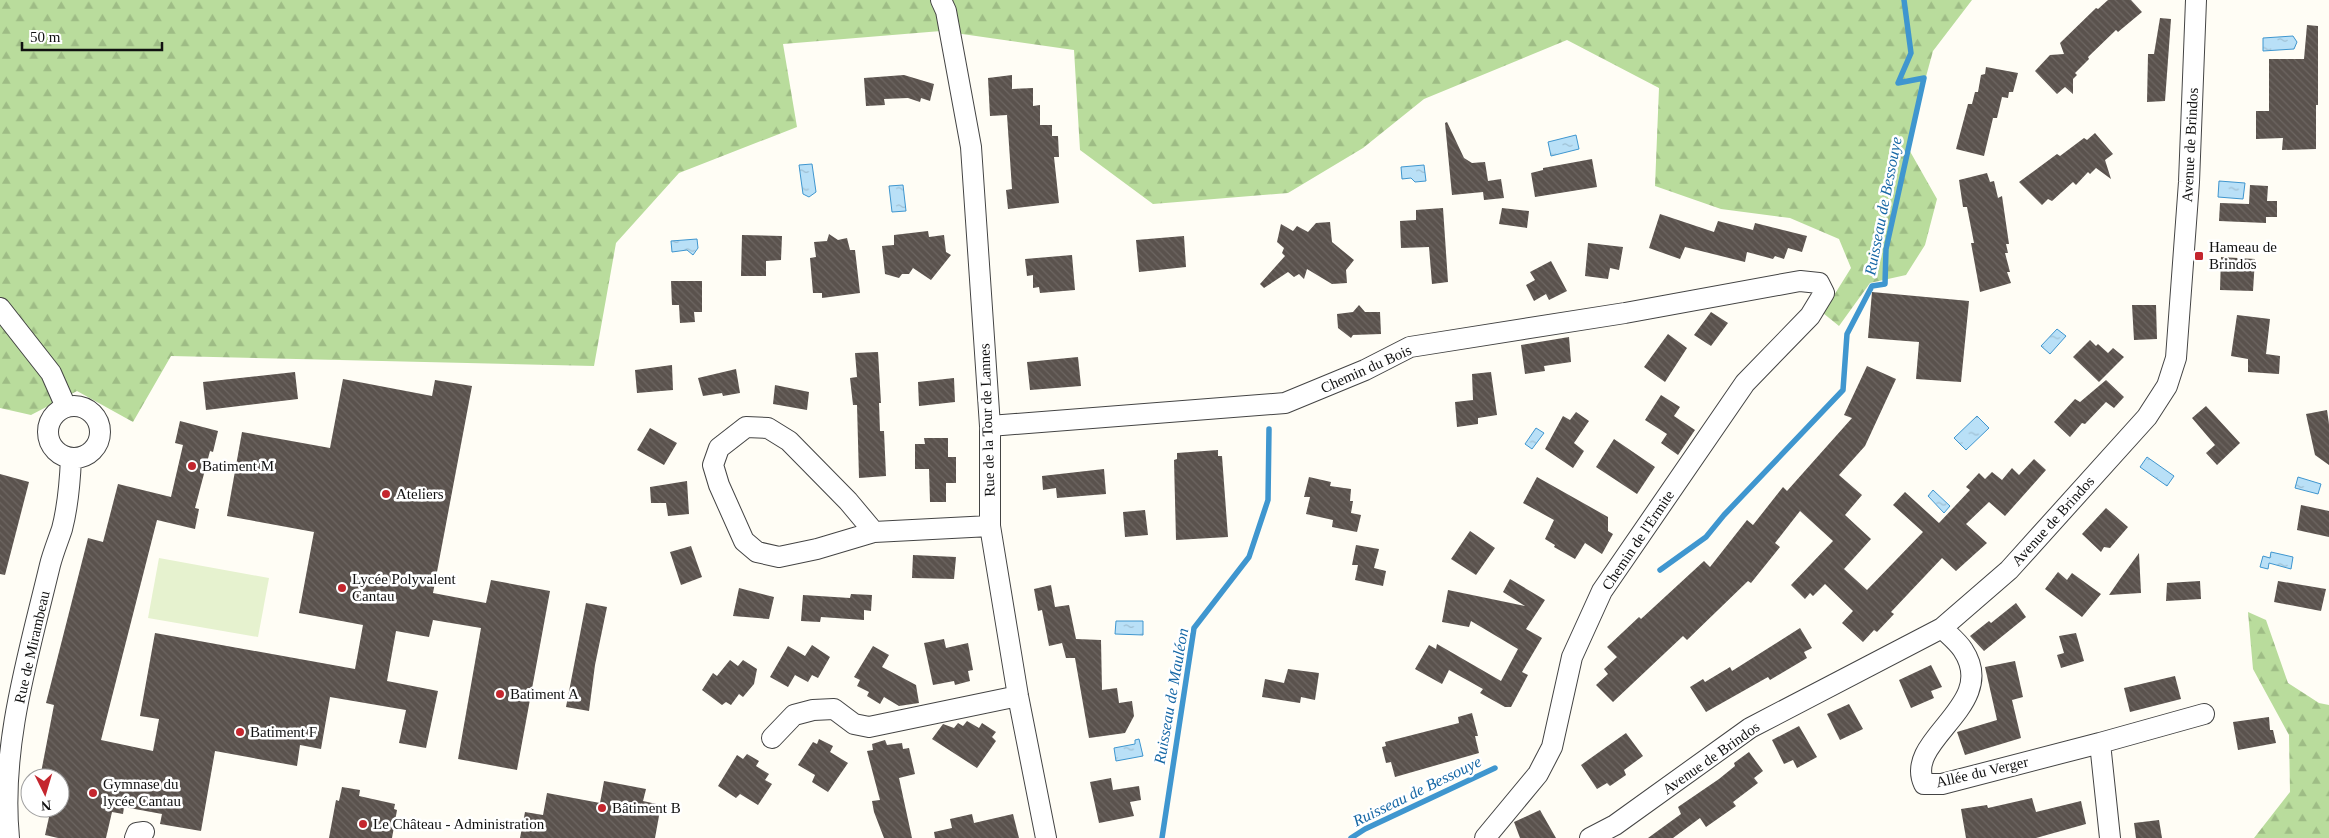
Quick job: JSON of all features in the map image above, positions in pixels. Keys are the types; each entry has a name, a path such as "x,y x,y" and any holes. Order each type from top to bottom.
{"street":[{"name":"Rue de la Tour de Lannes","path":"941,0 946,11 971,147 990,426 990,526 1018,696 1046,838"},
{"name":"Avenue de Brindos","path":"1590,838 1615,825 1750,728 1942,628 2009,570 2147,417 2167,386 2176,358 2191,146 2196,0"},
{"name":"Chemin du Bois","path":"990,426 1286,404 1365,370 1410,347 1625,313 1800,281"},
{"name":"Chemin de l'Ermite","path":"1486,838 1538,774 1552,747 1572,657 1602,591 1746,383 1810,316 1824,293 1819,283 1800,281"},
{"path":"0,308 51,372 66,407"},
{"path":"74,406 89,411 95,416 100,431 94,448 88,454 79,458 71,458 55,450 50,443 48,425 52,417 66,407 74,406"},
{"path":"874,532 848,501 789,441 768,428 746,427 719,448 713,465 719,485 744,541 757,552 779,556 817,549 874,532 990,526"},
{"name":"Rue de Mirambeau","path":"9,838 8,808 12,747 20,695 53,555 62,529 70,487 71,458"},
{"name":"Allée du Verger","path":"1942,628 1964,651 1971,673 1969,695 1923,757 1921,777 1924,784 1942,784 2204,714"},
{"path":"772,738 794,715 813,710 834,709 854,724 869,727 1018,696"},
{"path":"2100,743 2110,838"}],"green space":[{"path":"0,0 1972,0 1933,51 1907,146 1937,199 1925,245 1906,275 1870,283 1839,326 1823,313 1851,268 1839,239 1790,218 1721,209 1655,186 1659,88 1567,40 1424,99 1363,148 1288,193 1153,204 1080,150 1074,50 941,31 783,44 797,127 679,173 616,243 594,366 171,356 133,422 77,391 31,415 0,408"},
{"path":"159,558 269,578 258,637 148,618"},
{"path":"2248,612 2266,620 2288,683 2319,703 2329,705 2329,838 2254,838 2290,792 2289,735 2253,669"}],"water":[{"path":"2293,36 2297,42 2294,49 2263,51 2263,38"},
{"path":"1576,135 1579,149 1551,156 1548,142"},
{"path":"812,164 816,192 809,197 803,194 799,165"},
{"path":"1424,165 1426,181 1415,182 1411,178 1402,179 1401,167"},
{"path":"2219,181 2245,183 2243,199 2218,197"},
{"path":"903,185 906,211 892,212 889,186"},
{"path":"697,239 698,248 693,255 687,250 672,252 671,241"},
{"path":"2057,329 2066,336 2050,354 2041,346"},
{"path":"1977,416 1989,428 1966,450 1954,438"},
{"path":"1536,428 1544,433 1532,449 1525,444"},
{"path":"2147,457 2174,476 2167,486 2140,467"},
{"path":"2298,477 2321,484 2318,494 2295,488"},
{"path":"1933,490 1950,506 1944,513 1928,496"},
{"path":"2271,552 2293,557 2291,569 2269,563 2268,569 2260,567 2263,556 2270,558"},
{"path":"1116,621 1143,621 1143,635 1115,634"},
{"path":"1139,739 1143,756 1116,761 1114,748 1135,744 1135,740"}],"building":[{"path":"2108,0 2131,0 2142,12 2118,32 2116,30 2088,57 2089,59 2075,73 2077,75 2073,79 2073,94 2065,87 2057,94 2035,71 2050,55 2064,54 2060,43 2096,8 2098,9"},
{"path":"2160,18 2171,19 2165,101 2147,102 2148,54 2154,54"},
{"path":"2307,25 2318,26 2316,149 2282,150 2283,138 2256,139 2256,111 2269,111 2269,59 2304,59"},
{"path":"1986,67 2018,73 2013,92 2009,92 2008,98 2002,97 1997,118 1993,118 1984,156 1956,149 1968,104 1972,104 1975,92 1978,92 1981,75 1985,74"},
{"path":"904,75 934,84 930,101 921,98 920,102 908,98 884,99 885,105 866,106 864,78"},
{"path":"1012,75 1012,89 1033,88 1033,106 1040,105 1040,125 1052,125 1052,136 1058,136 1059,157 1054,157 1059,203 1008,209 1006,190 1012,189 1007,115 990,116 988,78"},
{"path":"1447,122 1464,158 1472,163 1485,162 1488,181 1501,179 1504,198 1484,200 1483,192 1452,195 1445,123"},
{"path":"2095,133 2113,154 2105,160 2111,179 2096,168 2090,174 2088,172 2076,185 2073,182 2052,201 2048,199 2042,205 2019,182 2057,154 2060,156 2084,138 2087,140"},
{"path":"1592,159 1597,187 1535,197 1531,173 1543,170 1543,168"},
{"path":"1987,173 1990,182 1994,181 1998,198 2002,196 2009,244 2006,244 2008,253 2005,253 2010,272 2007,272 2011,283 1980,292 1971,243 1974,243 1967,207 1963,207 1959,180"},
{"path":"2250,185 2268,186 2267,201 2277,201 2277,217 2266,217 2266,223 2219,221 2220,203 2249,204"},
{"path":"1443,208 1448,282 1432,284 1429,247 1401,248 1400,221 1416,220 1416,210"},
{"path":"1502,208 1529,211 1527,228 1499,224"},
{"path":"1660,214 1714,232 1718,221 1753,230 1755,223 1807,236 1802,252 1788,248 1784,259 1775,256 1773,259 1747,252 1745,262 1685,247 1680,259 1649,248"},
{"path":"1330,222 1332,242 1354,260 1346,270 1347,283 1332,284 1307,269 1304,279 1299,274 1294,277 1288,272 1264,288 1260,284 1285,256 1282,253 1284,248 1277,242 1281,224 1293,231 1297,226 1308,232 1316,223"},
{"path":"928,231 929,237 944,235 946,252 951,255 931,280 913,268 909,274 902,274 899,278 885,274 882,246 894,245 894,235"},
{"path":"829,234 838,240 847,238 850,250 855,250 860,293 822,298 822,293 813,293 810,258 816,257 814,242 827,241"},
{"path":"742,235 782,236 781,260 766,261 766,276 741,276"},
{"path":"1184,236 1186,267 1139,272 1136,240"},
{"path":"1588,243 1623,247 1619,270 1610,268 1608,279 1585,276"},
{"path":"1072,255 1075,290 1040,293 1039,287 1033,288 1033,275 1027,276 1025,259"},
{"path":"2221,257 2255,259 2253,291 2220,290"},
{"path":"1551,261 1567,291 1549,300 1546,294 1534,301 1526,285 1535,280 1530,272"},
{"path":"671,281 702,281 702,312 694,312 695,322 680,323 679,305 672,305"},
{"path":"1872,292 1969,301 1961,382 1916,379 1919,342 1868,338"},
{"path":"1359,305 1365,312 1380,312 1381,334 1353,335 1351,338 1338,328 1337,314 1353,312"},
{"path":"2132,305 2156,305 2157,339 2134,340"},
{"path":"1711,312 1728,323 1711,346 1694,335"},
{"path":"2237,315 2270,319 2266,354 2280,356 2279,374 2248,372 2248,359 2231,356"},
{"path":"1668,334 1687,348 1665,382 1644,367"},
{"path":"1569,337 1571,362 1544,366 1545,371 1525,374 1521,345"},
{"path":"2090,340 2108,353 2113,348 2124,357 2099,382 2073,357"},
{"path":"878,352 881,403 879,403 880,431 884,431 886,476 859,478 857,405 853,405 850,378 857,377 855,353"},
{"path":"1078,357 1081,386 1030,390 1027,362"},
{"path":"672,365 673,390 637,393 635,370"},
{"path":"1867,366 1896,379 1865,446 1839,475 1862,495 1845,515 1871,539 1844,569 1867,590 1923,532 1893,505 1905,492 1939,523 1970,490 1966,487 1979,473 1985,479 1992,472 2002,480 2012,468 2019,475 2034,459 2046,470 2005,516 1989,502 1966,524 1987,543 1956,571 1942,558 1891,612 1894,614 1877,632 1874,630 1863,642 1842,623 1853,611 1825,584 1813,596 1810,593 1805,599 1791,585 1833,541 1800,511 1775,543 1780,547 1751,583 1748,581 1687,640 1683,636 1613,702 1596,685 1608,674 1604,669 1617,657 1607,647 1639,617 1641,619 1704,561 1710,567 1747,520 1753,525 1783,487 1787,491 1852,418 1844,415"},
{"path":"736,369 740,393 723,396 722,393 703,396 698,378"},
{"path":"295,372 298,399 206,410 203,382"},
{"path":"1491,372 1497,415 1478,418 1478,424 1457,427 1455,402 1473,400 1472,374"},
{"path":"954,378 955,402 919,406 918,382"},
{"path":"343,379 432,396 435,380 472,386 433,593 486,603 491,580 550,591 517,770 458,759 481,628 433,620 429,637 396,631 387,681 438,691 426,748 399,743 406,710 330,697 321,749 300,745 297,766 215,751 201,831 160,824 162,814 124,807 123,814 112,812 106,838 58,838 45,835 49,818 70,818 70,768 42,768 54,705 46,703 88,538 103,542 118,484 171,497 183,445 175,443 180,421 218,431 213,452 210,451 195,508 199,509 195,529 157,520 101,740 153,751 159,719 140,716 155,633 355,669 363,625 299,613 314,532 227,516 242,432 330,448"},
{"path":"2106,380 2124,397 2114,408 2106,402 2085,424 2082,423 2070,437 2054,422 2075,399 2080,402"},
{"path":"775,385 809,392 807,410 773,404"},
{"path":"1661,395 1680,407 1674,416 1695,430 1678,455 1661,443 1667,434 1645,420"},
{"path":"2206,406 2240,443 2217,465 2206,453 2215,445 2192,418"},
{"path":"2327,410 2329,465 2315,455 2306,414"},
{"path":"1576,412 1589,421 1574,443 1584,451 1573,468 1545,449 1563,416 1570,420"},
{"path":"650,428 677,443 664,465 637,450"},
{"path":"924,438 948,438 948,457 956,457 956,483 946,483 946,502 930,502 929,469 915,469 915,444 925,444"},
{"path":"1614,439 1655,467 1637,494 1596,467"},
{"path":"1218,450 1218,456 1222,456 1228,537 1176,540 1174,460 1177,459 1177,453"},
{"path":"1104,469 1106,494 1057,498 1056,488 1043,490 1042,476"},
{"path":"0,474 29,482 5,575 0,574"},
{"path":"1309,477 1331,482 1330,486 1351,489 1350,501 1353,501 1351,513 1361,515 1357,532 1332,527 1333,520 1306,514 1310,497 1304,497"},
{"path":"1537,477 1608,517 1608,531 1613,534 1602,554 1585,543 1575,559 1554,547 1555,545 1545,539 1554,520 1523,503"},
{"path":"687,481 689,514 668,516 666,503 651,503 650,487"},
{"path":"2301,505 2329,511 2329,537 2297,530"},
{"path":"2106,508 2128,527 2110,548 2104,547 2101,552 2082,534"},
{"path":"1145,510 1148,535 1125,537 1123,512"},
{"path":"1470,531 1495,548 1476,575 1451,559"},
{"path":"1356,545 1379,549 1374,568 1386,571 1383,586 1355,580 1358,565 1352,565"},
{"path":"691,546 702,577 681,585 670,552"},
{"path":"2139,553 2141,593 2109,595 2120,579"},
{"path":"913,555 956,557 954,579 912,578"},
{"path":"2058,572 2067,580 2072,573 2101,594 2082,617 2045,589"},
{"path":"1510,579 1545,600 1526,629 1542,638 1522,672 1528,675 1511,707 1505,707 1480,693 1483,689 1449,670 1442,684 1415,669 1429,645 1436,649 1437,644 1501,681 1518,649 1471,621 1469,627 1442,622 1448,590 1525,606 1503,592"},
{"path":"2200,581 2201,599 2166,601 2167,583"},
{"path":"2278,581 2326,589 2321,611 2274,602"},
{"path":"1051,585 1055,607 1069,605 1076,639 1101,640 1102,690 1117,688 1119,703 1132,701 1134,716 1125,733 1089,738 1075,658 1066,658 1062,643 1049,646 1042,610 1038,611 1034,589"},
{"path":"739,588 774,597 769,619 733,616"},
{"path":"851,594 872,595 871,611 864,610 864,620 821,617 820,622 801,621 803,595 850,598"},
{"path":"586,603 607,607 595,665 589,711 566,707"},
{"path":"2016,603 2026,617 1984,651 1970,636 1989,621 1991,623"},
{"path":"1800,628 1812,648 1804,652 1807,658 1770,680 1768,677 1706,712 1690,687 1703,679 1705,682 1730,667 1732,671"},
{"path":"2076,633 2084,661 2061,668 2057,655 2064,653 2059,636"},
{"path":"944,639 946,648 968,643 973,670 968,671 970,681 955,685 954,681 933,685 924,643"},
{"path":"812,645 830,657 818,678 812,675 808,682 795,675 788,687 770,677 788,646 805,656"},
{"path":"873,646 889,655 882,667 916,685 919,703 899,706 884,697 880,704 867,696 869,692 857,686 860,680 854,677"},
{"path":"730,660 738,666 743,660 757,669 754,684 743,697 739,694 731,705 726,702 722,705 702,690 713,673 717,676"},
{"path":"2015,661 2023,697 2012,700 2021,738 1965,755 1957,732 1997,720 1985,667"},
{"path":"1931,665 1942,687 1931,691 1934,698 1911,708 1899,680"},
{"path":"1288,669 1319,673 1315,700 1301,697 1300,703 1262,697 1265,679 1284,683"},
{"path":"2175,676 2181,699 2130,712 2124,688"},
{"path":"1849,704 1863,729 1840,740 1827,714"},
{"path":"1472,713 1478,736 1475,736 1479,753 1395,777 1391,762 1386,763 1382,747 1386,746 1385,742 1459,723 1458,717"},
{"path":"2269,717 2270,730 2273,730 2276,743 2238,750 2233,722"},
{"path":"967,721 979,728 982,723 996,732 992,737 996,741 977,768 932,739 943,724 954,728 958,723 963,726"},
{"path":"1799,726 1817,757 1797,768 1793,760 1784,764 1772,740"},
{"path":"1626,733 1643,756 1624,770 1626,775 1610,786 1607,783 1597,789 1581,765"},
{"path":"819,739 833,746 830,752 848,763 828,792 812,782 815,775 798,765 813,742 817,744"},
{"path":"885,740 887,745 902,743 903,749 909,748 915,774 899,778 912,838 884,838 874,812 872,801 880,800 867,751 873,750 872,744"},
{"path":"1749,752 1763,771 1754,778 1758,783 1733,802 1736,806 1706,827 1700,818 1673,838 1648,838 1681,814 1678,807 1719,779 1735,766 1734,763"},
{"path":"747,754 759,761 756,766 769,774 765,780 772,784 758,805 740,794 736,798 718,786 737,755 743,759"},
{"path":"1111,778 1113,790 1139,786 1141,800 1130,802 1134,816 1099,823 1090,782"},
{"name":"Bâtiment B","path":"604,781 646,789 643,801 661,805 655,838 520,838 525,812 543,815 547,793 600,803"},
{"name":"Le Château - Administration","path":"342,787 360,790 359,796 395,804 394,809 397,810 392,838 329,838 336,800 339,801"},
{"path":"2032,798 2036,812 2081,801 2086,824 2036,838 1966,838 1961,809 1987,805 1988,808"},
{"path":"1540,810 1556,838 1520,838 1514,822"},
{"path":"972,814 974,823 1013,814 1019,838 935,838 934,832 952,828 950,819"},
{"path":"2159,820 2162,838 2136,838 2134,823"}],"waterway":[{"name":"Ruisseau de Bessouye","path":"1660,570 1706,537 1724,515 1843,390 1847,334 1872,286 1885,284 1886,249 1924,78 1898,83 1911,53 1904,0"},
{"name":"Ruisseau de Mauléon","path":"1162,838 1194,628 1249,557 1268,500 1269,429"},
{"name":"Ruisseau de Bessouye","path":"1351,838 1365,829 1495,768"}],"place":[{"name":"Hameau de Brindos","path":"2199,256"},
{"name":"Batiment M","path":"192,466"},
{"name":"Ateliers","path":"386,494"},
{"name":"Lycée Polyvalent Cantau","path":"342,588"},
{"name":"Batiment A","path":"500,694"},
{"name":"Batiment F","path":"240,732"},
{"name":"Gymnase du lycée Cantau","path":"93,793"},
{"name":"Bâtiment B","path":"602,808"},
{"name":"Le Château - Administration","path":"363,824"}]}
